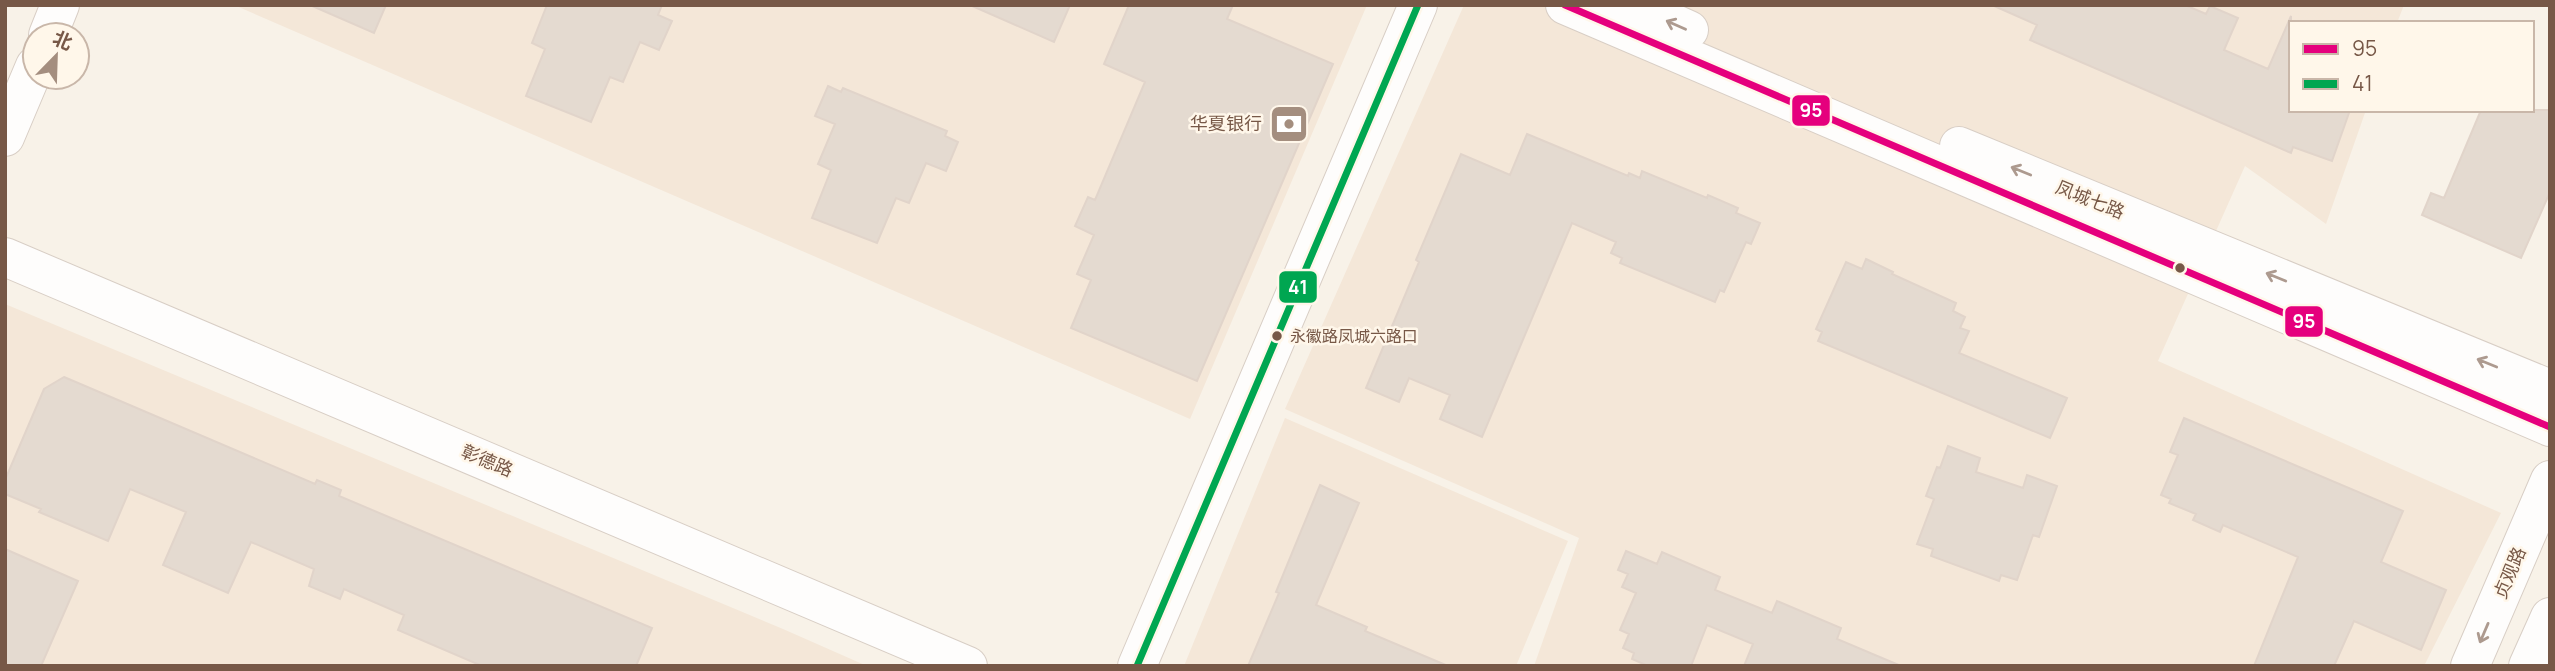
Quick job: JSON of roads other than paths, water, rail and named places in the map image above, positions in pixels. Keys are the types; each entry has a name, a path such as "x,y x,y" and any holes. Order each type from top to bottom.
{"street":[{"path":"1137,666 1418,5"},
{"name":"凤城七路","path":"1565,5 2550,427"},
{"name":"凤城七路","path":"1633,5 1809,84 2550,389"},
{"path":"5,137 24,91"},
{"name":"彰德路","path":"5,257 968,666"},
{"name":"贞观路","path":"2470,666 2550,480"},
{"path":"2528,666 2550,617"}],"place":[{"name":"华夏银行","path":"1289,124"},
{"name":"永徽路凤城六路口","path":"1277,336"}]}
